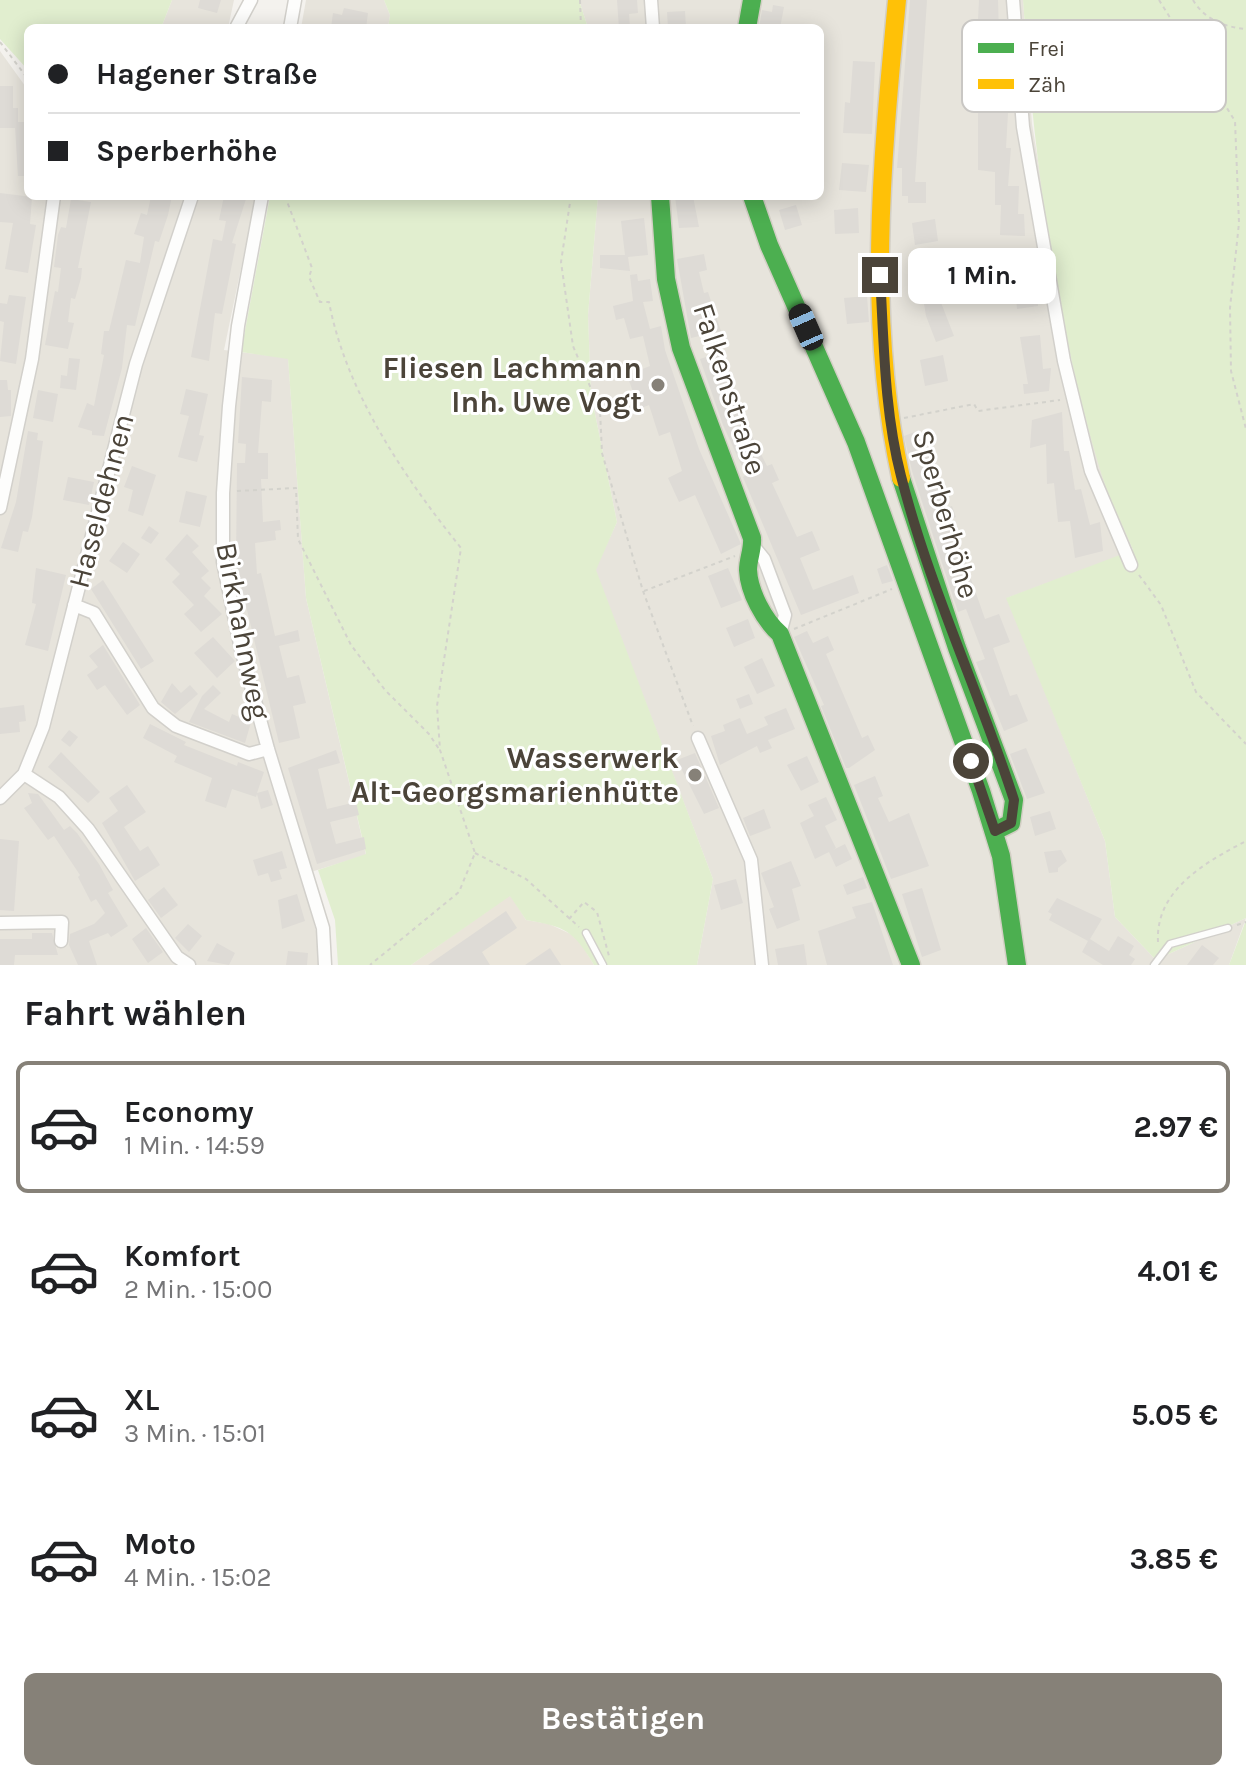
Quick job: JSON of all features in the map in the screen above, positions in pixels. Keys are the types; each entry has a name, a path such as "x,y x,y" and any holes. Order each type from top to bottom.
{"street":[{"path":"238,24 251,0"},
{"path":"651,0 653,24"},
{"path":"748,24 752,0"},
{"name":"Sperberhöhe","path":"897,0 879,194 880,275 889,421 901,477 948,620 1014,800 1011,823 995,831"},
{"path":"1013,0 1015,20"},
{"path":"291,24 295,1"},
{"path":"1022,112 1073,399 1091,471 1131,565"},
{"path":"0,508 32,359 53,200"},
{"name":"Haseldehnen","path":"0,798 24,774 43,727 136,364 191,200"},
{"name":"Birkhahnweg","path":"261,200 238,326 223,493 223,562 241,649 268,749 323,928 325,965"},
{"name":"Falkenstraße","path":"660,200 666,279 681,348 755,548 748,570 769,628 780,634 911,965"},
{"path":"753,200 769,245 856,442 995,831 1017,965"},
{"path":"74,605 94,613 153,708 176,726 249,754 268,749"},
{"path":"698,738 751,860 762,965"},
{"path":"24,774 59,797 88,829 177,957 189,965"},
{"path":"0,923 62,922 61,941"}],"lane":[{"path":"1154,965 1161,952 1194,935 1228,928"},
{"path":"586,933 605,965"}],"path":[{"path":"580,0 581,24"},
{"path":"1159,0 1172,20"},
{"path":"1193,0 1202,14 1215,20"},
{"path":"1226,25 1246,29"},
{"path":"0,42 24,74"},
{"path":"1226,107 1235,121 1239,223 1230,308 1231,371 1246,429"},
{"path":"286,200 312,268 309,277 320,302 329,302 334,333 360,396 401,464 461,548 437,706 440,750 475,853 459,892 370,965"},
{"path":"570,200 561,262 573,346 600,410 602,453 662,652 698,738"},
{"path":"889,421 974,404 978,411 1073,399"},
{"path":"223,493 296,488 298,539 351,645 385,690 429,734 440,750"},
{"path":"643,591 755,548"},
{"path":"1131,565 1161,605 1196,692 1246,744"},
{"path":"780,634 908,583"},
{"path":"1161,952 1158,939 1160,920 1171,893 1209,860 1246,841"},
{"path":"475,853 526,879 586,933"},
{"path":"569,919 584,902 597,912 609,951 605,965"}],"shaded area":[{"path":"172,0 234,0 229,24 163,24"},
{"path":"306,0 384,0 390,15 389,24 302,24"},
{"path":"579,0 1023,0 1024,20 962,20 962,112 1031,112 1071,362 1133,551 1007,598 1105,841 1115,917 1156,960 1246,918 1229,965 697,965 713,879 595,570 617,522 591,394 588,315 598,200 824,200 824,24 587,24"},
{"path":"0,51 24,84 24,200 255,200 224,350 288,358 306,598 366,855 301,875 325,965 0,965"},
{"path":"510,895 526,920 549,924 577,937 594,965 411,965"}],"green space":[{"path":"0,0 172,0 163,24 24,24 24,66 0,39"},
{"path":"384,0 579,0 587,24 389,24 390,15"},
{"path":"1023,0 1246,0 1246,918 1156,960 1115,917 1105,841 1006,598 1133,550 1102,477 1083,409 1058,294 1032,112 1226,112 1226,20 1025,20"},
{"path":"269,200 598,200 588,315 591,394 617,522 596,570 713,879 697,965 594,965 574,937 560,928 526,920 510,896 411,965 338,965 335,920 318,870 366,854 306,598 288,359 241,352"},
{"path":"1246,920 1246,965 1229,965"}],"building":[{"path":"200,0 221,0 217,13 198,8"},
{"path":"617,0 637,0 638,13 629,14 630,24 619,24"},
{"path":"910,0 927,0 915,182 926,182 926,203 908,203 908,196 902,196 902,168 897,168"},
{"path":"979,0 998,0 999,20 978,20"},
{"path":"773,5 784,7 781,24 760,24 762,10 772,12"},
{"path":"344,8 368,13 367,24 332,24 333,13 342,15"},
{"path":"685,11 686,24 668,24 667,12"},
{"path":"853,61 875,62 872,134 843,133 845,102 850,103"},
{"path":"0,86 13,86 13,108 18,108 18,122 24,122 24,176 18,176 15,128 0,128"},
{"path":"978,112 1008,113 1006,148 1011,148 1008,186 1019,186 1018,214 1024,214 1025,236 1000,235 1001,205 995,205 995,172 978,170"},
{"path":"842,163 869,165 866,192 839,190"},
{"path":"0,193 32,200 30,224 36,225 28,273 5,269 13,223 0,222"},
{"path":"71,200 91,202 78,268 82,268 81,278 75,299 71,298 68,322 74,323 68,349 45,345 61,268 54,267 58,235 61,227 66,228"},
{"path":"150,200 171,200 159,242 155,241 135,326 127,325 122,368 104,436 92,435 92,431 78,427 87,403 94,406 104,355 101,354 104,331 109,331 126,260 140,263 144,237 134,234 141,213 147,215"},
{"path":"223,200 246,200 232,243 236,244 222,314 215,313 209,361 191,357 213,239 222,241 226,221 219,220"},
{"path":"676,200 694,200 699,227 679,228"},
{"path":"796,205 802,225 785,230 779,210"},
{"path":"858,208 859,233 835,234 834,210"},
{"path":"644,218 648,255 628,257 630,271 600,268 600,255 625,255 621,221"},
{"path":"935,219 938,241 915,245 912,223"},
{"path":"704,254 707,270 699,272 704,293 708,292 721,331 691,338 677,259"},
{"path":"637,274 638,281 650,279 653,301 643,302 650,329 661,326 665,350 699,449 741,544 721,554 695,495 679,502 668,478 682,471 670,432 659,436 649,405 639,409 627,375 650,366 643,336 630,339 624,318 616,320 613,306 633,301 630,275"},
{"path":"942,275 946,299 940,300 954,336 936,342 926,316 920,279"},
{"path":"9,295 26,297 16,364 0,361 4,322 0,321 0,303 7,304"},
{"path":"1037,295 1038,306 1017,309 1016,298"},
{"path":"867,296 869,322 847,324 844,298"},
{"path":"1040,335 1043,369 1051,368 1049,391 1024,394 1023,384 1028,384 1020,337"},
{"path":"721,352 747,426 767,466 772,464 779,480 772,483 797,537 812,531 820,550 800,558 813,590 853,575 859,593 801,615 743,477 746,475 723,425 700,359"},
{"path":"943,355 948,381 925,386 920,360"},
{"path":"69,358 80,359 76,390 60,388 61,375 67,376"},
{"path":"242,377 272,380 271,402 262,401 258,453 268,453 268,479 261,479 263,522 280,520 281,530 275,531 276,540 255,543 257,574 261,573 275,636 298,630 300,641 279,646 287,678 299,675 306,703 293,706 300,738 279,743 236,564 237,463 245,463 246,444 238,443"},
{"path":"0,380 7,380 8,390 11,390 11,416 0,417"},
{"path":"186,389 208,394 199,435 204,436 197,462 178,457 189,416 180,414"},
{"path":"38,390 58,394 53,422 33,418"},
{"path":"1062,412 1064,451 1069,451 1075,490 1081,489 1090,525 1100,522 1103,551 1075,558 1070,521 1058,522 1054,483 1047,484 1046,444 1030,448 1032,420"},
{"path":"920,430 946,508 952,506 956,517 950,519 985,619 999,614 1010,642 993,648 1010,696 1017,694 1028,721 1004,731 976,662 985,659 966,609 958,612 912,471 904,436"},
{"path":"28,431 38,433 37,440 43,441 32,517 28,532 23,531 18,552 1,548 16,502"},
{"path":"132,466 156,475 143,516 128,511 133,490 124,487"},
{"path":"68,477 94,482 89,505 63,500"},
{"path":"186,491 207,496 200,527 179,522"},
{"path":"149,526 159,533 151,544 141,538"},
{"path":"187,534 199,546 192,552 209,571 201,578 211,588 204,596 222,614 201,632 184,614 194,605 172,582 180,574 165,559"},
{"path":"123,542 140,554 127,573 109,561"},
{"path":"887,565 893,581 882,584 877,569"},
{"path":"36,568 66,575 48,651 25,645 36,604 32,603"},
{"path":"728,568 742,600 721,608 708,576"},
{"path":"103,580 154,661 141,669 91,589"},
{"path":"748,619 755,638 734,647 726,628"},
{"path":"807,631 813,643 828,636 834,650 826,654 862,738 868,735 875,750 849,768 846,768 821,706 824,705 794,637"},
{"path":"213,637 235,661 217,678 194,653"},
{"path":"103,645 140,705 127,715 105,685 97,690 87,675 98,667 89,656"},
{"path":"762,658 775,686 757,694 744,667"},
{"path":"172,683 181,693 190,685 198,694 175,714 161,702"},
{"path":"213,685 221,693 204,709 229,722 232,714 251,722 245,743 189,722 202,696"},
{"path":"749,694 753,704 740,709 736,699"},
{"path":"24,705 26,721 19,722 20,732 0,734 0,708"},
{"path":"786,708 795,729 768,740 772,748 760,753 757,746 720,765 711,736 725,731 723,725 740,718 747,734 768,725 764,717"},
{"path":"150,724 186,742 184,745 237,766 238,762 264,772 257,793 268,790 273,805 261,809 257,794 256,797 232,789 226,808 205,801 212,778 174,762 177,756 143,738"},
{"path":"69,730 78,737 70,747 61,740"},
{"path":"1026,748 1045,793 1027,799 1010,754"},
{"path":"336,750 340,763 318,769 327,809 356,802 359,815 330,822 336,844 364,837 366,849 317,864 288,768"},
{"path":"61,752 100,792 88,803 48,767"},
{"name":"Wasserwerk Alt-Georgsmarienhütte","path":"695,753 719,808 704,814 677,760"},
{"path":"807,756 819,782 801,791 787,765"},
{"path":"875,776 883,796 878,798 889,822 909,813 929,866 891,879 854,785"},
{"path":"127,785 146,812 124,827 140,851 148,846 160,865 135,881 102,823 118,811 109,798"},
{"path":"28,793 38,794 64,830 70,826 77,833 99,864 113,890 108,893 128,926 111,937 108,933 89,941 97,965 78,965 69,945 70,934 94,924 105,913 96,899 91,902 78,877 80,875 54,836 48,840 24,808 32,803"},
{"path":"826,797 837,820 825,826 836,848 833,850 845,844 852,859 836,867 829,852 815,859 800,823 814,816 808,805"},
{"path":"764,809 771,828 750,836 743,818"},
{"path":"1050,811 1056,829 1035,836 1030,817"},
{"path":"0,839 19,841 14,911 0,910"},
{"path":"1061,850 1067,861 1058,868 1058,872 1049,873 1044,852"},
{"path":"282,851 287,868 279,870 282,879 271,882 268,873 258,876 253,860"},
{"path":"791,861 801,886 792,889 800,920 777,929 769,909 774,907 761,873"},
{"path":"863,877 867,888 847,895 843,885"},
{"path":"736,879 743,903 721,910 714,885"},
{"path":"164,887 178,905 161,918 148,900"},
{"path":"922,888 941,950 922,957 902,894"},
{"path":"297,894 305,921 282,929 278,900"},
{"path":"1057,898 1102,919 1090,939 1109,951 1118,936 1134,946 1129,955 1135,959 1131,965 1103,965 1082,952 1088,941 1049,920 1052,914 1048,912"},
{"path":"872,902 893,965 827,965 818,931 856,918 852,907"},
{"path":"506,911 517,928 482,952 490,965 428,965"},
{"path":"188,924 202,936 189,952 175,938"},
{"path":"146,928 163,952 148,963 132,939"},
{"path":"32,933 52,933 58,955 15,955 14,965 0,965 0,939 32,939"},
{"path":"217,943 235,953 229,965 207,961"},
{"path":"804,944 807,965 778,965 775,949"},
{"path":"1202,945 1219,958 1213,965 1187,965"},
{"path":"550,948 561,965 525,965"},
{"path":"288,951 308,953 307,965 286,965"}],"traffic: fast":[{"path":"748,24 752,0"},
{"path":"660,200 666,279 681,348 752,538 748,570 751,587 763,613 780,634 911,965"},
{"path":"753,200 769,245 856,442 981,791 1001,856 1017,965"},
{"path":"901,478 957,648 1014,800 1011,823 995,831"}],"traffic: slow":[{"path":"897,0 882,179 880,299 890,419 901,478"}],"place":[{"name":"Fliesen Lachmann Inh. Uwe Vogt","path":"658,385"},
{"name":"Wasserwerk Alt-Georgsmarienhütte","path":"695,775"}],"route":[{"path":"880,275 889,421 901,477 957,648 1014,800 1011,823 1004,828 995,831 971,761"}]}
